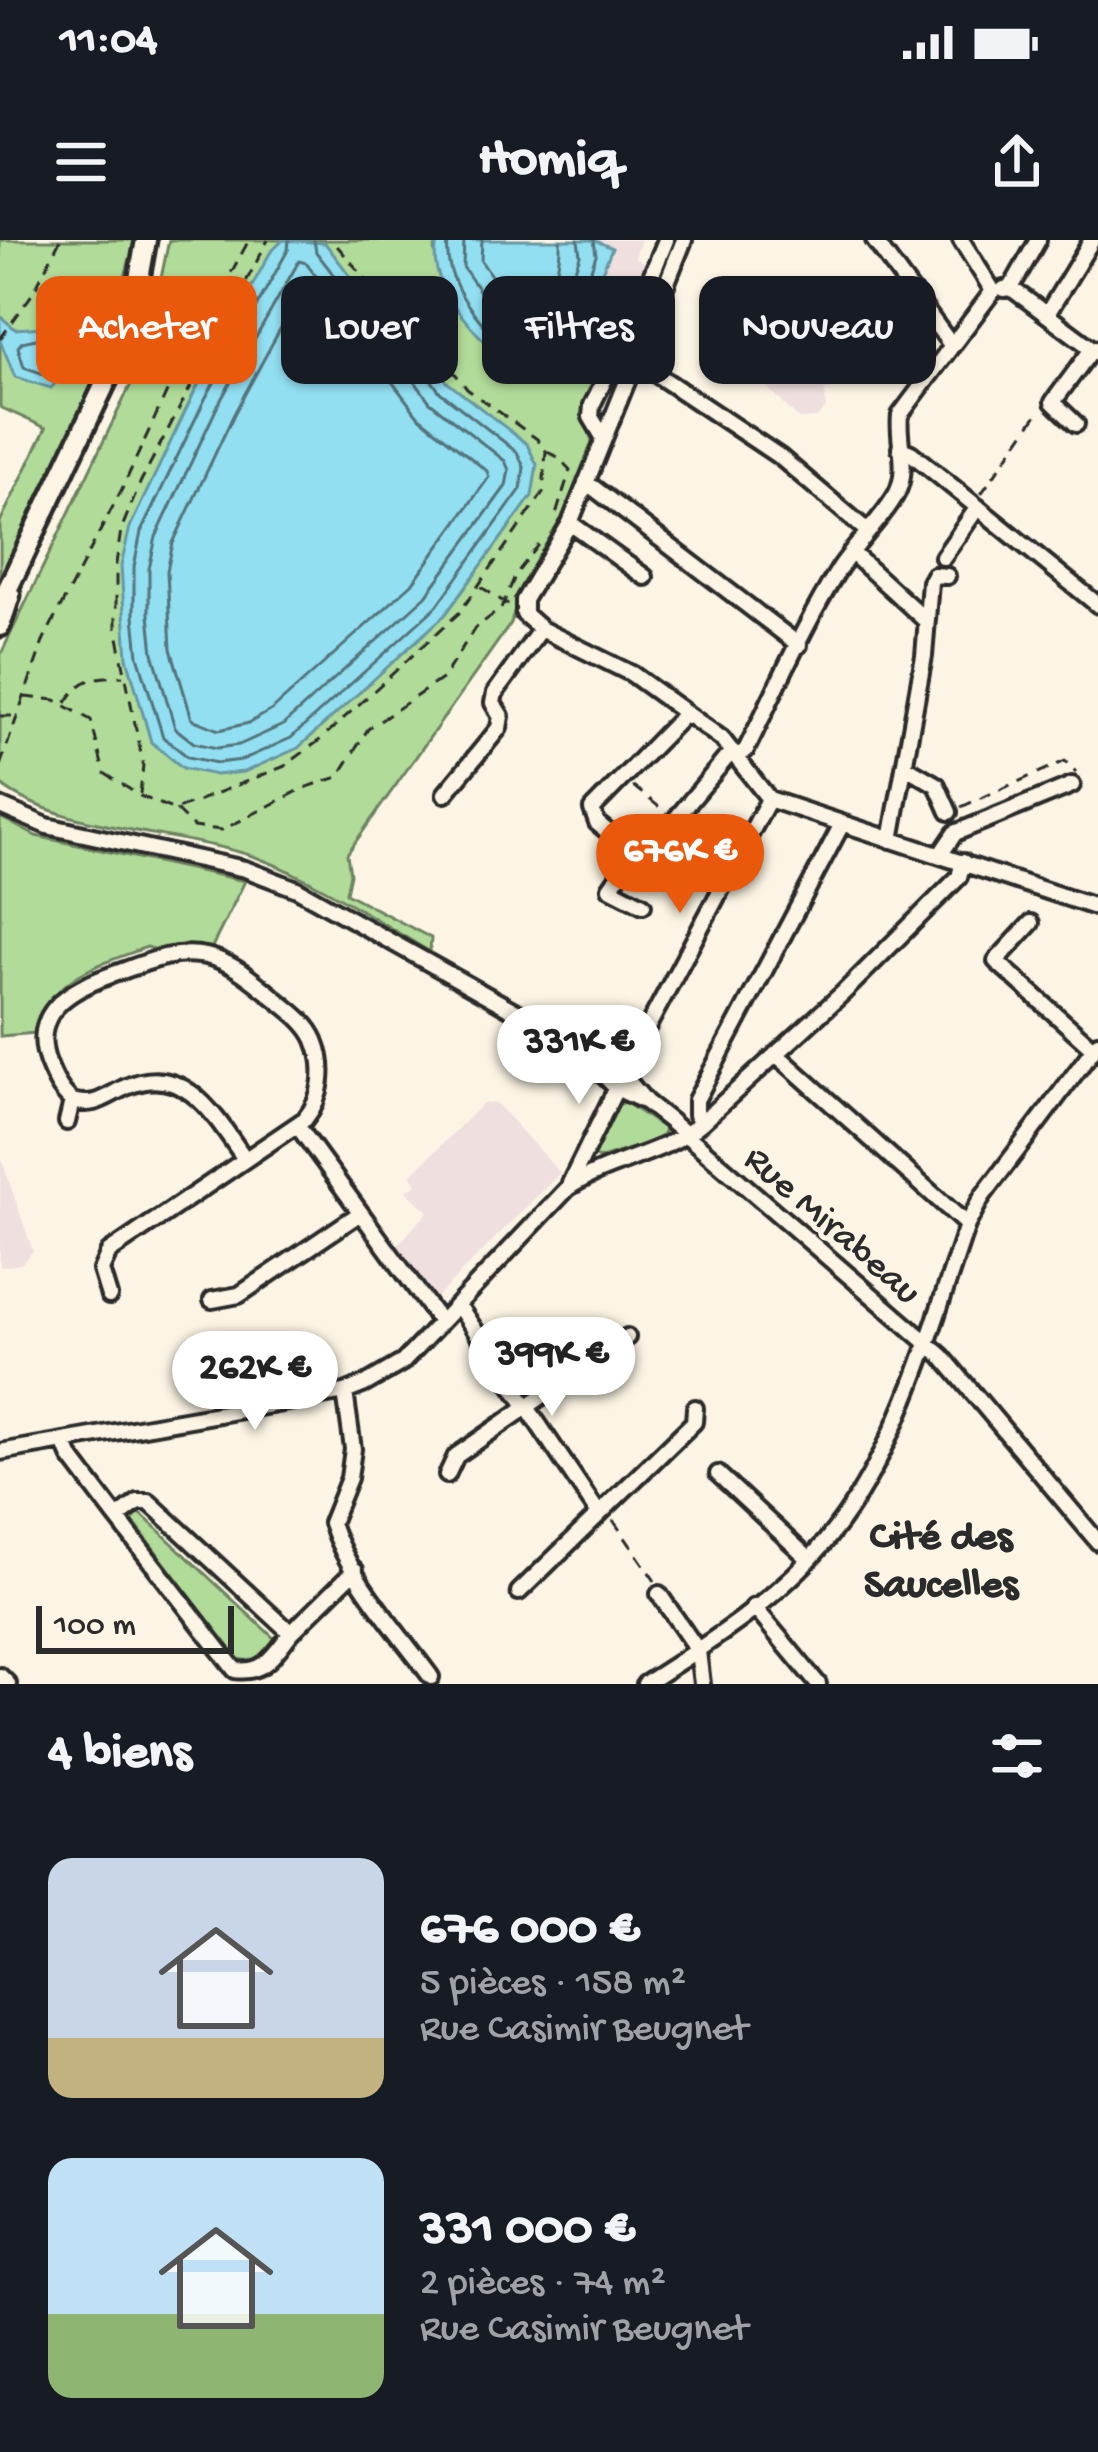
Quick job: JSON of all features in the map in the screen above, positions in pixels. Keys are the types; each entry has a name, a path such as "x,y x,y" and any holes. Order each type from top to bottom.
{"main road":[{"path":"0,605 115,363 146,240"},
{"path":"0,626 13,584"}],"street":[{"path":"603,437 591,417 592,405 666,240"},
{"path":"670,276 685,240"},
{"path":"874,240 952,346"},
{"path":"961,240 993,291"},
{"path":"654,845 735,754 746,749 850,552 901,484 900,415 993,291 1011,287 1038,240"},
{"path":"1047,314 1092,240"},
{"path":"1011,287 1095,351 1053,401 1076,424"},
{"path":"625,384 570,523 524,600 523,611 541,629 632,674 686,713 735,754 770,800 1098,908"},
{"path":"671,384 780,457 866,530"},
{"path":"900,448 1098,605"},
{"path":"586,482 799,645"},
{"path":"943,557 976,506"},
{"path":"570,523 644,578"},
{"path":"850,552 928,624 891,840"},
{"path":"924,619 934,575 947,576"},
{"path":"446,794 499,728 495,693 541,629"},
{"path":"643,905 610,888 628,862 629,849 592,816 592,809 686,713"},
{"path":"906,767 937,785 949,812"},
{"path":"940,855 955,833 1072,785"},
{"path":"0,1452 345,1392 403,1362 585,1169 616,1088 770,800"},
{"path":"0,806 47,826 245,868 297,890 624,1073"},
{"path":"701,1123 696,1100 841,826"},
{"path":"585,1169 686,1135 701,1123 959,877 963,862"},
{"path":"645,1684 698,1651 809,1559 864,1485 926,1345 967,1225 982,1196 1096,1046 996,961 1031,923"},
{"path":"109,1297 101,1270 109,1252 296,1125 313,1109 321,1084 320,1059 313,1036 300,1019 236,968 194,954 156,958 82,985 53,1008 44,1031 45,1052 58,1085 72,1101 98,1102 139,1082 178,1085 211,1108 245,1159"},
{"name":"Rue Mirabeau","path":"579,1051 616,1088 646,1102"},
{"path":"776,1054 967,1225"},
{"name":"Rue Mirabeau","path":"624,1073 646,1102 942,1356 1098,1542"},
{"path":"67,1122 72,1101"},
{"path":"296,1125 440,1322"},
{"path":"212,1300 238,1295 359,1214"},
{"path":"458,1305 599,1514"},
{"path":"447,1475 456,1456 628,1337"},
{"path":"345,1392 353,1448 349,1478 331,1523 339,1546 431,1682"},
{"path":"519,1592 694,1422 695,1408"},
{"path":"64,1441 70,1456 235,1670 249,1672 264,1666 355,1570"},
{"path":"718,1474 809,1559"},
{"path":"117,1518 138,1502 148,1502 291,1633"},
{"path":"659,1594 698,1651 702,1684"},
{"path":"754,1607 818,1684"},
{"path":"0,1676 8,1684"}],"path":[{"path":"0,339 58,251 60,240"},
{"path":"0,766 44,639 122,489 170,383 249,240"},
{"path":"140,796 143,765 116,627 121,530 141,481 268,240"},
{"path":"25,698 65,704 92,720 104,773 140,796 175,810 194,827 222,830 304,788 338,777 368,730 443,678 475,628 503,604 516,574 552,531 570,470 537,439 467,389 416,322 383,298 332,240"},
{"path":"976,506 1049,397"},
{"path":"175,810 285,766 446,626 480,586 543,493 546,451"},
{"path":"480,586 503,604 523,611"},
{"path":"65,704 86,680 124,676"},
{"path":"0,716 18,716"},
{"path":"949,812 1065,761 1084,781 1072,785"},
{"path":"623,777 675,819"},
{"path":"599,1514 612,1518 657,1583 659,1594"}],"shaded area":[{"path":"594,240 641,240 635,257 652,266 648,276 595,276"},
{"path":"763,384 880,384 825,390 826,407 817,418 799,419"},
{"path":"483,1103 496,1103 560,1173 435,1299 395,1248 428,1212 406,1191 417,1184 411,1175"},
{"path":"0,1155 33,1251 21,1264 0,1267"}],"green space":[{"path":"0,240 135,240 125,276 36,276 36,384 92,384 0,583 0,522 46,428 0,407"},
{"path":"169,240 438,240 434,251 456,276 281,276 281,384 458,384 458,278 482,305 482,384 596,384 584,417 594,447 559,533 517,601 511,623 347,854 346,893 431,938 430,952 324,889 258,858 87,821 23,799 0,784 0,656 131,384 257,384 257,276 161,276"},
{"path":"0,817 36,836 245,881 211,949 147,947 111,960 64,986 42,1014 36,1033 0,1036"},
{"path":"625,1102 665,1129 662,1138 599,1159 592,1156 616,1106"},
{"path":"140,1513 276,1640 255,1662 237,1659 132,1520"}],"water":[{"path":"283,240 325,243 350,276 281,276 281,384 449,384 527,444 537,465 532,496 446,614 298,748 244,772 216,775 183,768 151,742 127,658 121,566 130,527 199,384 257,384 257,277"},
{"path":"438,240 594,240 612,248 600,276 482,276 482,339 458,310 458,276 439,276 435,259"},
{"path":"0,316 15,329 36,328 36,383 15,377 0,340"}],"district":[{"name":"Cité des Saucelles","path":"941,1556"}]}
